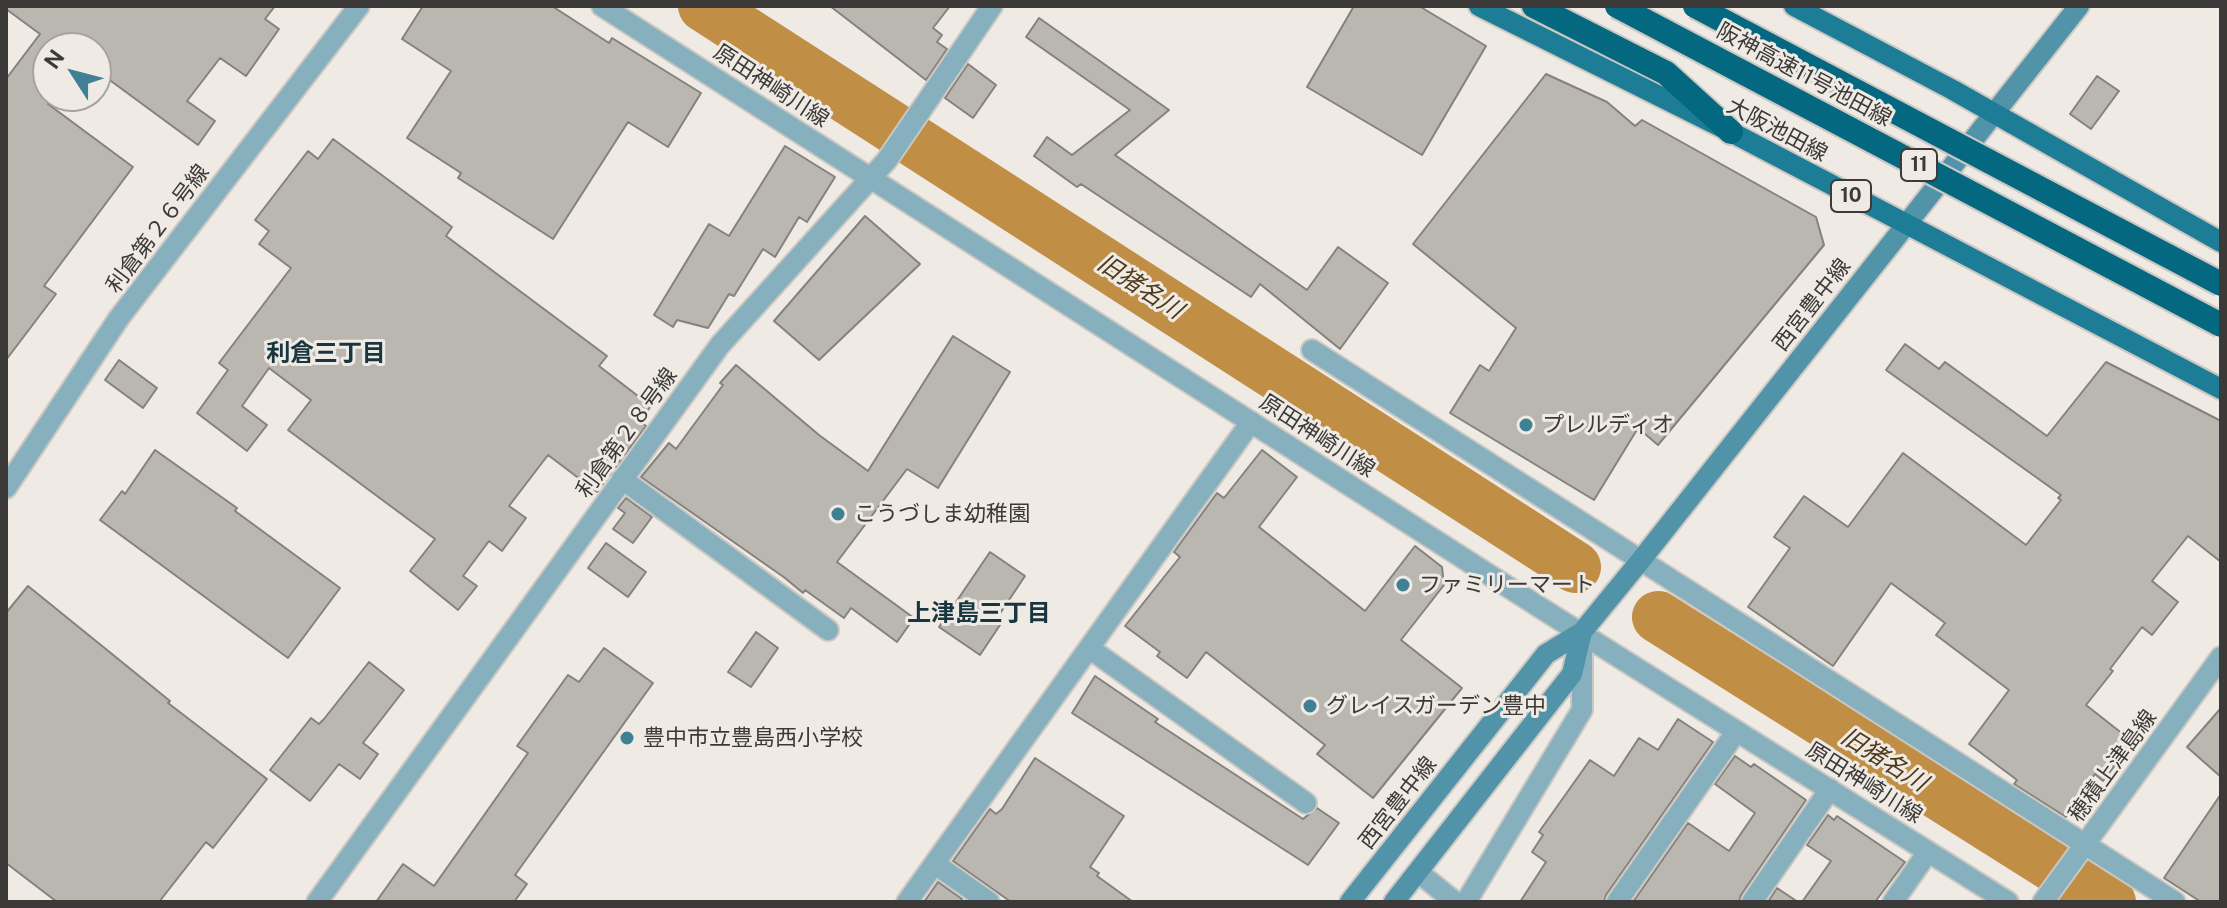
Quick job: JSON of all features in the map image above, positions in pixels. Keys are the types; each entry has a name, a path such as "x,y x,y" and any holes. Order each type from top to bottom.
{"highway":[{"path":"1534,6 1666,73 1731,132"},
{"name":"阪神高速11号池田線","path":"1617,6 2221,325"},
{"name":"阪神高速11号池田線","path":"1695,6 2221,284"}],"main road":[{"name":"大阪池田線","path":"1479,6 1731,132 2221,389"},
{"path":"1794,6 2221,242"},
{"name":"西宮豊中線","path":"1350,900 1546,654 1582,632 1641,560 2079,6"},
{"name":"西宮豊中線","path":"1394,902 1572,674 1582,632"}],"street":[{"name":"利倉第２６号線","path":"6,488 119,318 359,6"},
{"name":"原田神崎川線","path":"602,6 1736,732 2008,902"},
{"name":"利倉第２８号線","path":"317,902 720,345 887,160 992,6"},
{"path":"1312,350 1641,560 2081,850 2175,902"},
{"path":"907,902 1251,422"},
{"path":"622,479 828,630"},
{"path":"1466,902 1582,710 1582,632"},
{"path":"1089,648 1306,803"},
{"name":"穂積上津島線","path":"2046,899 2221,657"},
{"path":"1617,902 1736,732"},
{"path":"1752,902 1830,789"},
{"path":"1893,902 1928,852"},
{"path":"935,864 989,902"},
{"path":"1418,872 1455,902"}],"building":[{"path":"6,6 275,6 265,19 279,29 246,76 220,58 187,101 215,121 198,145 112,82 112,32 37,32"},
{"path":"423,6 552,6 609,43 612,38 701,93 668,147 628,122 553,239 458,178 461,173 407,138 451,71 402,39"},
{"path":"830,6 950,6 933,28 942,35 937,42 947,49 926,80"},
{"path":"1354,6 1419,6 1486,46 1422,155 1307,87"},
{"path":"1039,18 1169,110 1115,155 1307,290 1338,247 1388,283 1340,349 1260,284 1251,297 1081,184 1077,187 1034,156 1047,137 1072,155 1130,110 1026,37"},
{"path":"32,45 32,112 59,112 133,167 44,286 56,294 6,360 6,79"},
{"path":"968,64 996,85 973,118 945,98"},
{"path":"1546,74 1607,102 1635,126 1642,120 1816,217 1824,245 1658,445 1638,428 1594,500 1450,413 1480,365 1489,371 1516,328 1413,244"},
{"path":"2097,76 2119,91 2091,129 2070,114"},
{"path":"333,139 452,227 446,236 607,356 599,366 651,406 640,421 646,426 597,492 548,455 509,506 526,518 502,551 489,541 463,576 477,586 458,610 410,571 435,539 288,430 311,400 269,368 242,406 267,425 247,451 197,413 228,370 219,363 291,268 259,244 269,231 255,220 308,151 318,159"},
{"path":"785,146 835,177 807,222 799,217 775,257 763,249 734,296 729,294 708,328 677,320 673,327 654,315 709,224 729,236"},
{"path":"865,216 920,264 819,360 774,321"},
{"path":"953,336 1010,372 938,488 907,469 837,562 914,618 897,642 851,608 844,618 805,590 803,593 641,477 669,443 676,449 723,385 720,383 736,365 819,435 868,471"},
{"path":"1905,344 1939,369 1945,362 2047,436 2106,362 2221,421 2221,562 2188,536 2152,581 2178,602 2152,635 2142,627 2086,705 2133,742 2103,781 2095,774 2066,817 2014,784 2017,780 1969,744 2009,690 1936,635 1945,623 1891,583 1833,666 1748,607 1790,548 1774,537 1804,496 1848,527 1903,453 2026,545 2061,500 2058,498 2061,495 1886,370"},
{"path":"119,360 157,388 143,408 105,380"},
{"path":"155,450 237,508 235,511 340,588 288,658 100,520 122,491 125,494"},
{"path":"1262,450 1297,477 1259,527 1365,611 1415,546 1442,567 1444,585 1401,640 1462,688 1373,798 1317,754 1325,745 1206,652 1187,678 1157,656 1160,652 1125,626 1180,557 1174,552 1217,493 1224,498"},
{"path":"626,498 652,517 633,543 613,529 625,513 618,508"},
{"path":"606,543 646,572 628,597 588,568"},
{"path":"990,552 1025,576 997,618 1002,622 980,655 939,627"},
{"path":"28,586 170,701 168,703 267,779 213,848 206,842 159,902 57,902 6,863 6,613"},
{"path":"756,632 778,648 751,687 728,672"},
{"path":"604,648 653,683 515,875 527,884 514,902 376,902 403,864 434,886 528,753 517,746 568,675 579,682"},
{"path":"369,662 404,690 363,743 378,754 360,779 339,764 310,801 270,770 311,718 319,724 324,719"},
{"path":"1095,676 1158,719 1155,722 1303,819 1317,808 1339,823 1308,865 1072,713"},
{"path":"2221,708 2221,777 2187,747"},
{"path":"1678,719 1713,742 1604,902 1520,902 1546,862 1532,852 1543,835 1539,832 1590,760 1614,776 1639,738 1658,750"},
{"path":"1735,756 1751,767 1754,764 1806,800 1739,902 1633,902 1688,823 1729,851 1755,813 1715,784"},
{"path":"1035,758 1124,816 1090,867 1099,873 1097,876 1133,902 1011,902 953,861 990,809 996,814 1002,809"},
{"path":"2221,794 2221,902 2201,902 2164,878"},
{"path":"1828,815 1834,820 1837,816 1905,862 1875,902 1802,902 1831,861 1807,845"},
{"path":"938,882 962,899 960,902 924,902"},
{"path":"1777,888 1798,902 1768,902"}],"waterway":[{"name":"旧猪名川","path":"704,6 1575,567"},
{"name":"旧猪名川","path":"1658,617 2110,902"}],"place":[{"name":"プレルディオ","path":"1526,425"},
{"name":"こうづしま幼稚園","path":"838,514"},
{"name":"ファミリーマート","path":"1403,585"},
{"name":"グレイスガーデン豊中","path":"1310,706"},
{"name":"豊中市立豊島西小学校","path":"627,738"}],"district":[{"name":"利倉三丁目","path":"326,354"},
{"name":"上津島三丁目","path":"979,614"}]}
